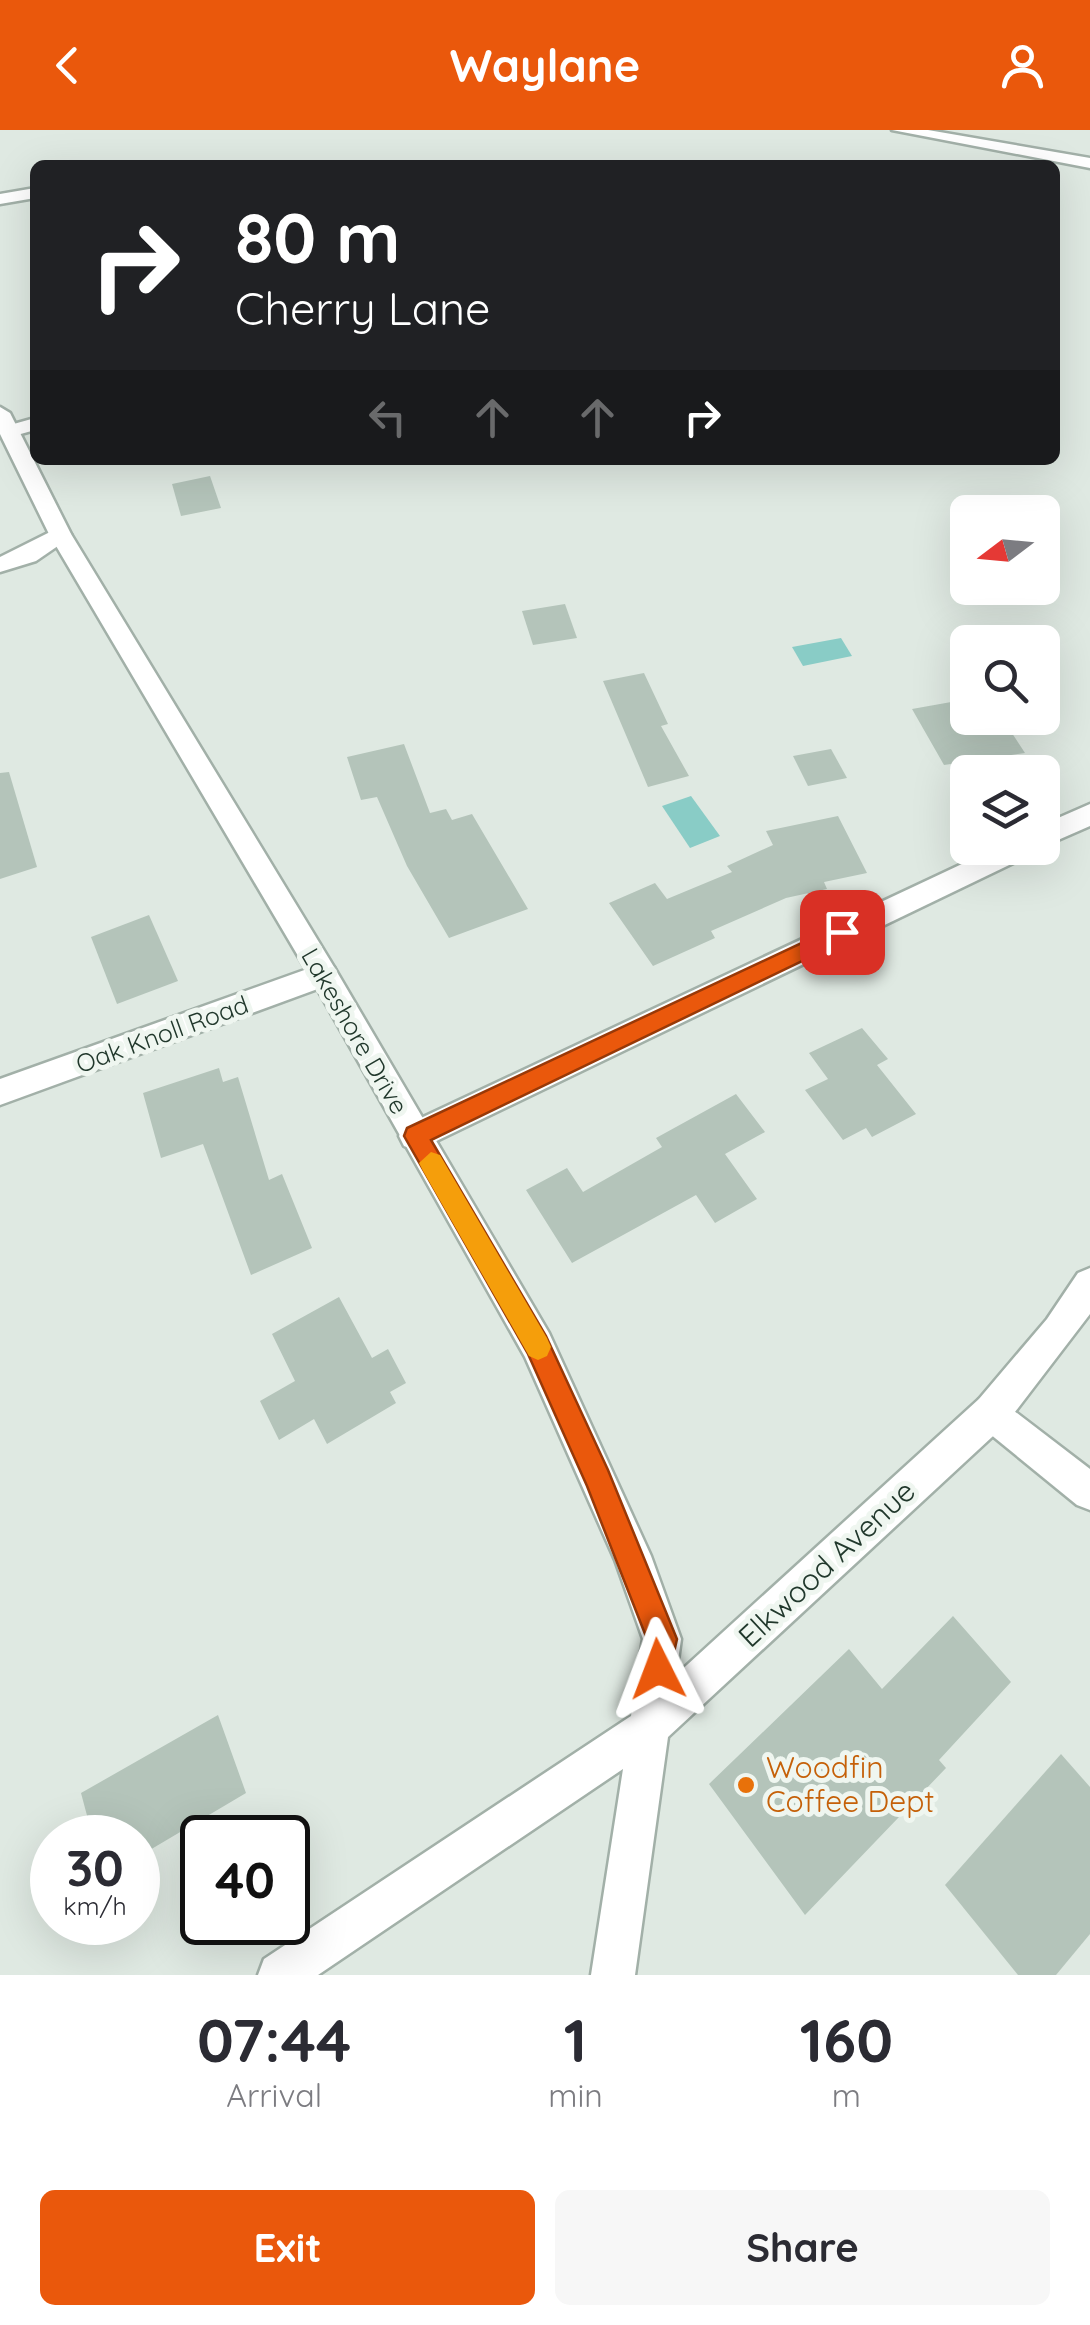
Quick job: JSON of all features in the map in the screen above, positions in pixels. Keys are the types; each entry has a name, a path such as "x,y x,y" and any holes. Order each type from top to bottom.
{"street":[{"path":"900,130 1090,163"},
{"path":"1031,134 1090,154"},
{"path":"0,199 30,193"},
{"name":"Lakeshore Drive","path":"15,423 30,460"},
{"name":"Lakeshore Drive","path":"32,465 60,534 324,975 537,1345 632,1556 662,1639 613,1975"},
{"path":"0,566 28,556 60,534"},
{"path":"1060,828 1090,814"},
{"path":"416,1136 984,865"},
{"name":"Oak Knoll Road","path":"0,1092 324,975"},
{"name":"Elkwood Avenue","path":"280,1975 648,1728 992,1412 1059,1332 1090,1284"},
{"path":"992,1412 1090,1492"}],"water":[{"path":"841,638 852,656 803,666 792,647"},
{"path":"691,796 720,836 690,848 662,806"}],"building":[{"path":"210,476 221,508 181,516 172,484"},
{"path":"565,604 577,638 533,645 522,611"},
{"path":"644,673 668,724 661,726 689,776 648,787 603,681"},
{"path":"950,702 950,735 1013,735 1025,753 950,755 950,764 944,765 912,709"},
{"path":"404,744 430,813 446,809 452,820 472,814 528,909 449,938 407,866 377,797 361,800 347,757"},
{"path":"831,749 847,778 808,786 793,756"},
{"path":"9,772 37,867 0,879 0,773"},
{"path":"838,816 867,873 824,882 827,889 786,898 711,931 715,938 653,966 609,903 655,883 667,899 732,872 727,866 773,845 766,831"},
{"path":"149,915 178,981 117,1004 91,937"},
{"path":"862,1028 888,1059 877,1065 916,1114 872,1137 866,1128 843,1140 805,1090 828,1079 809,1053"},
{"path":"219,1068 223,1082 238,1077 269,1180 282,1174 312,1248 251,1275 203,1144 161,1158 143,1093"},
{"path":"736,1094 765,1132 725,1154 757,1199 715,1223 696,1195 572,1263 526,1190 567,1168 583,1192 662,1147 656,1138"},
{"path":"339,1297 372,1358 388,1349 406,1383 390,1392 396,1403 327,1444 314,1419 279,1440 260,1401 295,1381 272,1334"},
{"path":"953,1616 1011,1682 939,1760 946,1768 805,1915 709,1784 849,1649 882,1689"},
{"path":"218,1715 246,1793 209,1815 180,1815 180,1832 160,1844 160,1815 87,1815 81,1793"},
{"path":"1061,1754 1090,1787 1090,1934 1056,1975 1018,1975 945,1885"}],"slow traffic":[{"path":"431,1163 538,1347"}],"place":[{"name":"Woodfin Coffee Dept","path":"746,1785"}],"route":[{"path":"658,1669 662,1639 632,1556 537,1345 416,1136 842,932"}]}
